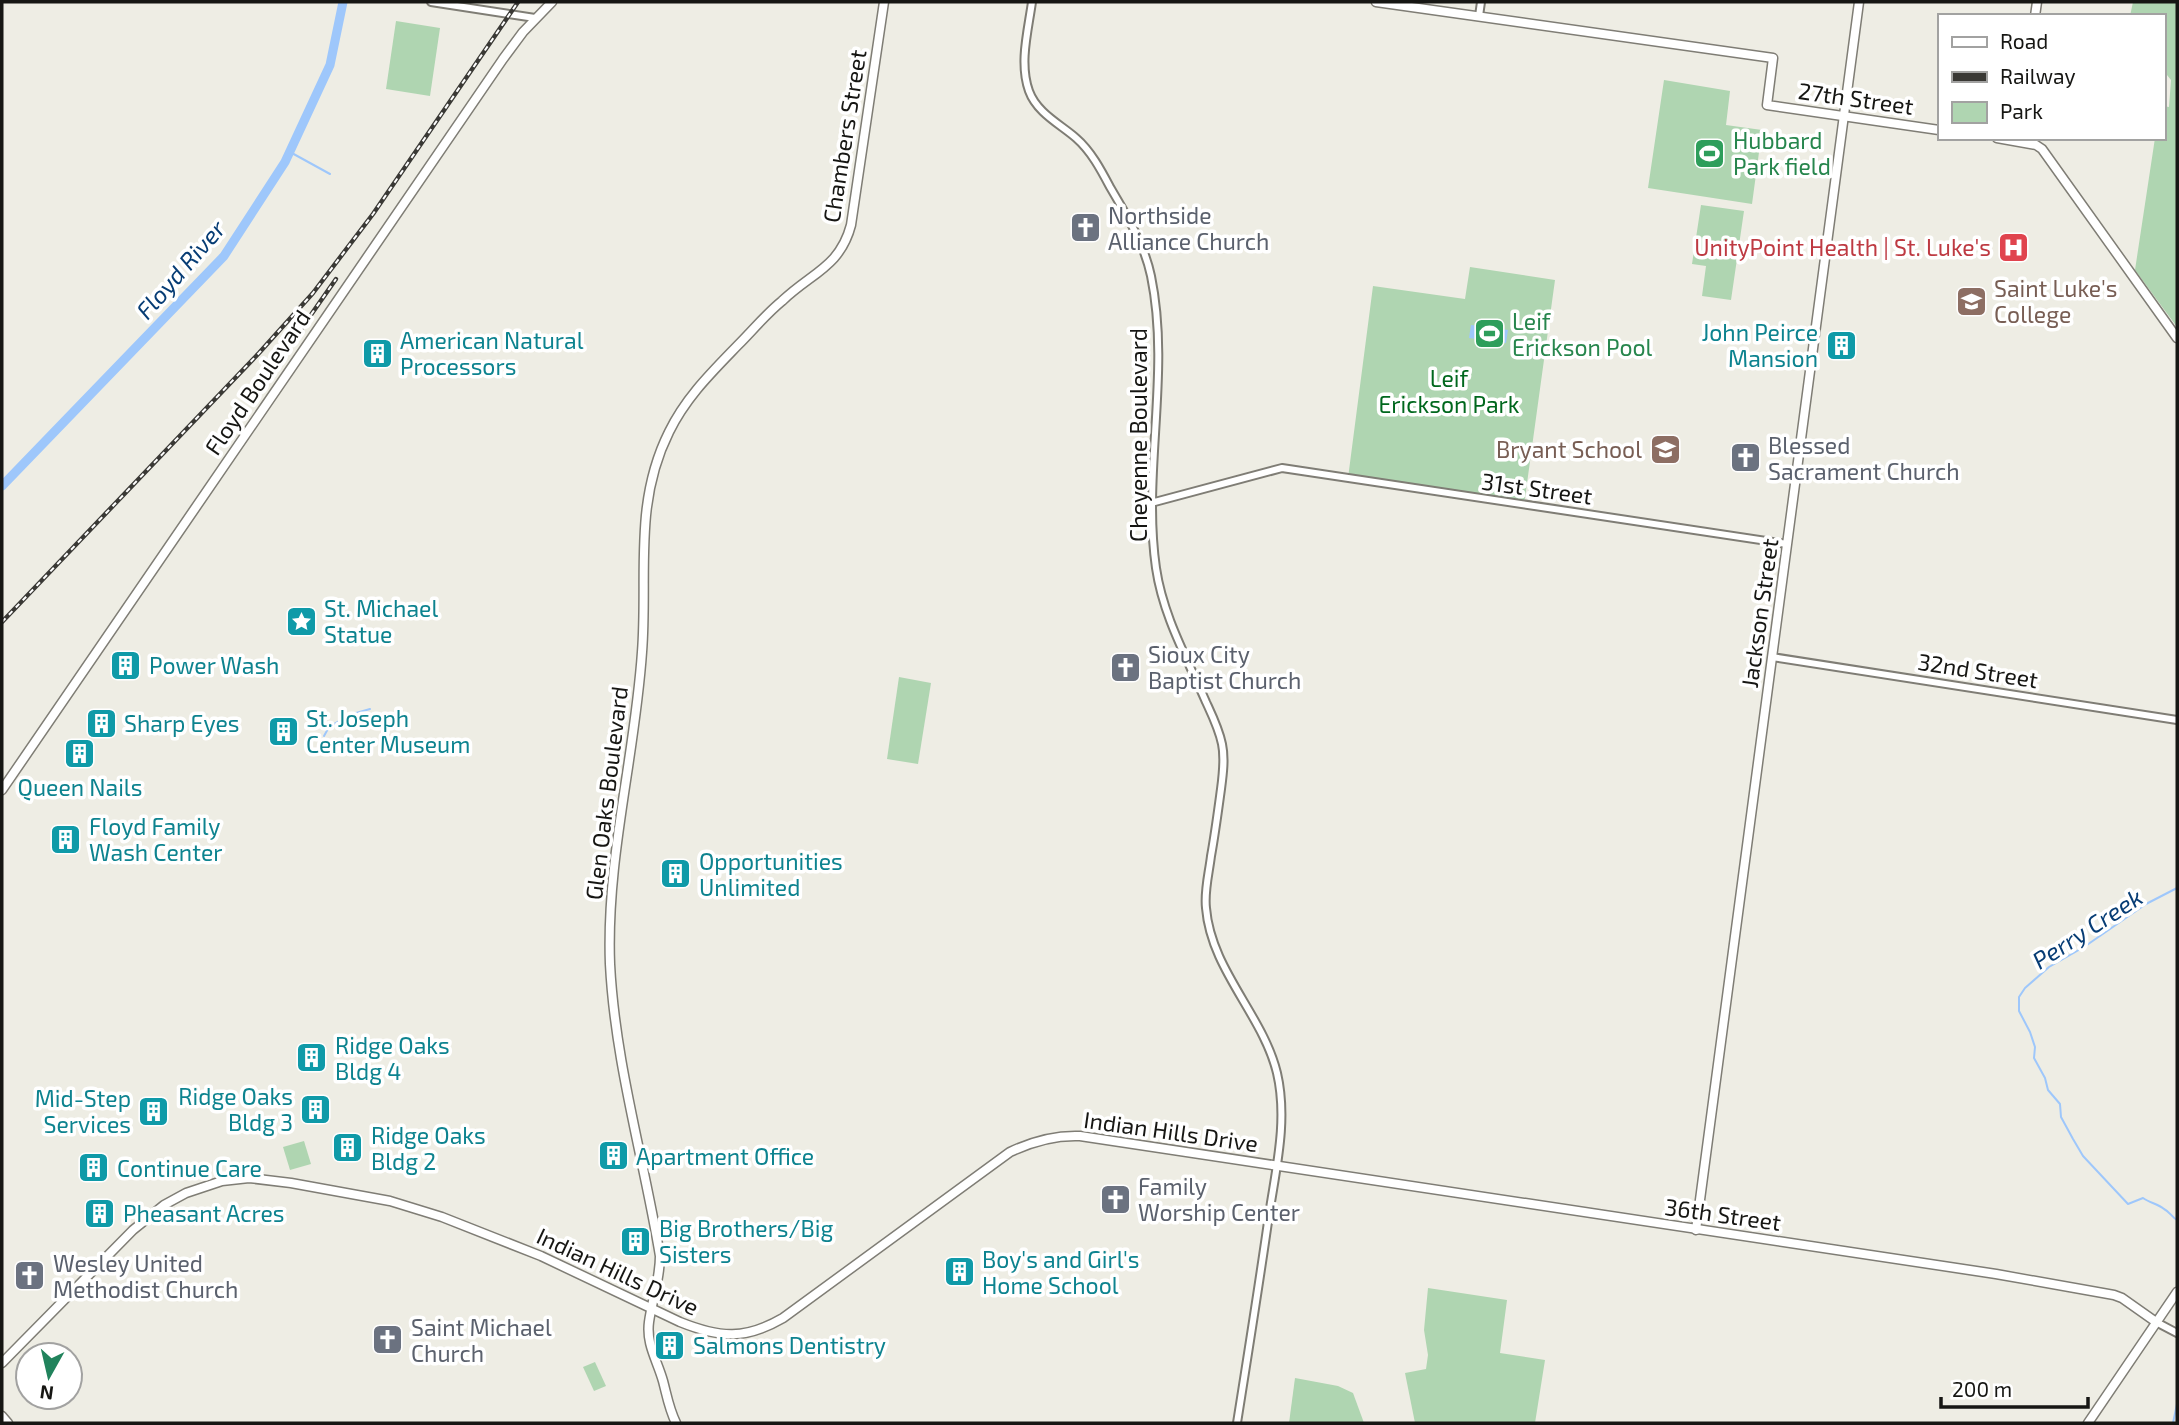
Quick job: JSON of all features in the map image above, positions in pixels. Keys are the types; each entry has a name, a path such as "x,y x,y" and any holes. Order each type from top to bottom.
{"main road":[{"name":"Floyd Boulevard","path":"2,790 503,59 535,18 552,2"},
{"name":"Chambers Street","path":"825,267 847,242 851,225 884,2"},
{"name":"27th Street","path":"1376,2 1773,58 1767,105 1938,130"},
{"name":"Jackson Street","path":"1696,1230 1859,2"},
{"path":"2018,140 2042,149 2177,338"},
{"name":"Glen Oaks Boulevard","path":"676,1423 669,1409 662,1378 648,1340 660,1256 617,1036 610,963 615,849 642,661 644,525 648,490 669,431 679,412 701,383 780,302 801,283 825,267"},
{"name":"Indian Hills Drive","path":"2,1363 150,1215 197,1188 222,1181 249,1178 291,1183 390,1201 422,1210 541,1256 651,1310 699,1330 713,1334 737,1335 766,1328 783,1318 1010,1152 1047,1138 1080,1136 1276,1165"},
{"name":"36th Street","path":"1276,1165 1996,1274 2114,1295 2156,1322"},
{"path":"2088,1423 2177,1292"},
{"path":"2,1416 8,1423"}],"street":[{"path":"431,2 535,18"},
{"name":"Cheyenne Boulevard","path":"1032,2 1024,61 1030,94 1045,114 1076,138 1094,159 1137,234 1149,267 1156,306 1159,380 1151,503 1156,567 1164,605 1222,742 1223,774 1206,889 1206,912 1221,958 1273,1059 1280,1091 1281,1131 1237,1423"},
{"path":"1479,16 1481,2"},
{"name":"31st Street","path":"1151,503 1282,468 1787,544"},
{"name":"32nd Street","path":"1772,657 2177,720"},
{"path":"2156,1322 2177,1333"}],"green space":[{"path":"2133,2 2177,2 2177,327 2135,270 2155,140 2165,140 2165,106 2169,107 2171,80 2165,72 2165,14 2130,14"},
{"path":"396,21 440,28 430,96 386,89"},
{"path":"1664,80 1730,91 1726,125 1762,130 1752,204 1648,188"},
{"path":"1701,205 1744,211 1731,300 1702,296 1706,266 1692,264"},
{"name":"Leif Erickson Park","path":"1470,267 1555,280 1524,505 1348,478 1373,286 1465,299"},
{"path":"899,677 931,683 918,764 887,759"},
{"path":"304,1141 311,1164 290,1170 283,1147"},
{"path":"1428,1288 1507,1300 1500,1353 1545,1360 1535,1423 1415,1423 1405,1373 1426,1369 1428,1355 1424,1330"},
{"path":"595,1362 606,1386 594,1391 583,1367"},
{"path":"1295,1378 1338,1386 1353,1393 1364,1423 1289,1423"}],"water":[{"name":"Leif Erickson Pool","path":"1481,321 1491,323 1491,327 1508,330 1506,343 1469,338 1471,325 1480,326"}],"waterway":[{"name":"Floyd River","path":"2,486 224,256 285,162 330,65 343,2"},
{"path":"290,152 330,174"},
{"path":"324,736 329,727 349,715 370,709"},
{"name":"Perry Creek","path":"2177,888 2146,904 2084,947 2049,967 2025,988 2019,997 2019,1011 2035,1047 2034,1058 2048,1090 2060,1104 2061,1117 2083,1156 2128,1204 2143,1198 2162,1207 2177,1220"},
{"name":"Perry Creek","path":"2173,1423 2177,1404"}],"railway":[{"path":"2,622 313,293 373,214 518,2"},
{"path":"271,372 336,279"}],"place":[{"name":"Hubbard Park field","path":"1710,153"},
{"name":"Northside Alliance Church","path":"1085,228"},
{"name":"UnityPoint Health | St. Luke's","path":"2014,247"},
{"name":"Saint Luke's College","path":"1971,301"},
{"name":"Leif Erickson Pool","path":"1489,334"},
{"name":"John Peirce Mansion","path":"1841,345"},
{"name":"American Natural Processors","path":"377,353"},
{"name":"Bryant School","path":"1665,449"},
{"name":"Blessed Sacrament Church","path":"1745,458"},
{"name":"St. Michael Statue","path":"301,621"},
{"name":"Power Wash","path":"126,665"},
{"name":"Sioux City Baptist Church","path":"1125,667"},
{"name":"Sharp Eyes","path":"101,723"},
{"name":"St. Joseph Center Museum","path":"283,731"},
{"name":"Queen Nails","path":"80,753"},
{"name":"Floyd Family Wash Center","path":"66,839"},
{"name":"Opportunities Unlimited","path":"676,874"},
{"name":"Ridge Oaks Bldg 4","path":"312,1058"},
{"name":"Ridge Oaks Bldg 3","path":"316,1109"},
{"name":"Mid-Step Services","path":"154,1111"},
{"name":"Ridge Oaks Bldg 2","path":"348,1148"},
{"name":"Apartment Office","path":"613,1156"},
{"name":"Continue Care","path":"94,1168"},
{"name":"Family Worship Center","path":"1115,1199"},
{"name":"Pheasant Acres","path":"100,1213"},
{"name":"Big Brothers/Big Sisters","path":"636,1241"},
{"name":"Boy's and Girl's Home School","path":"959,1272"},
{"name":"Wesley United Methodist Church","path":"30,1276"},
{"name":"Saint Michael Church","path":"388,1340"},
{"name":"Salmons Dentistry","path":"670,1345"}]}
